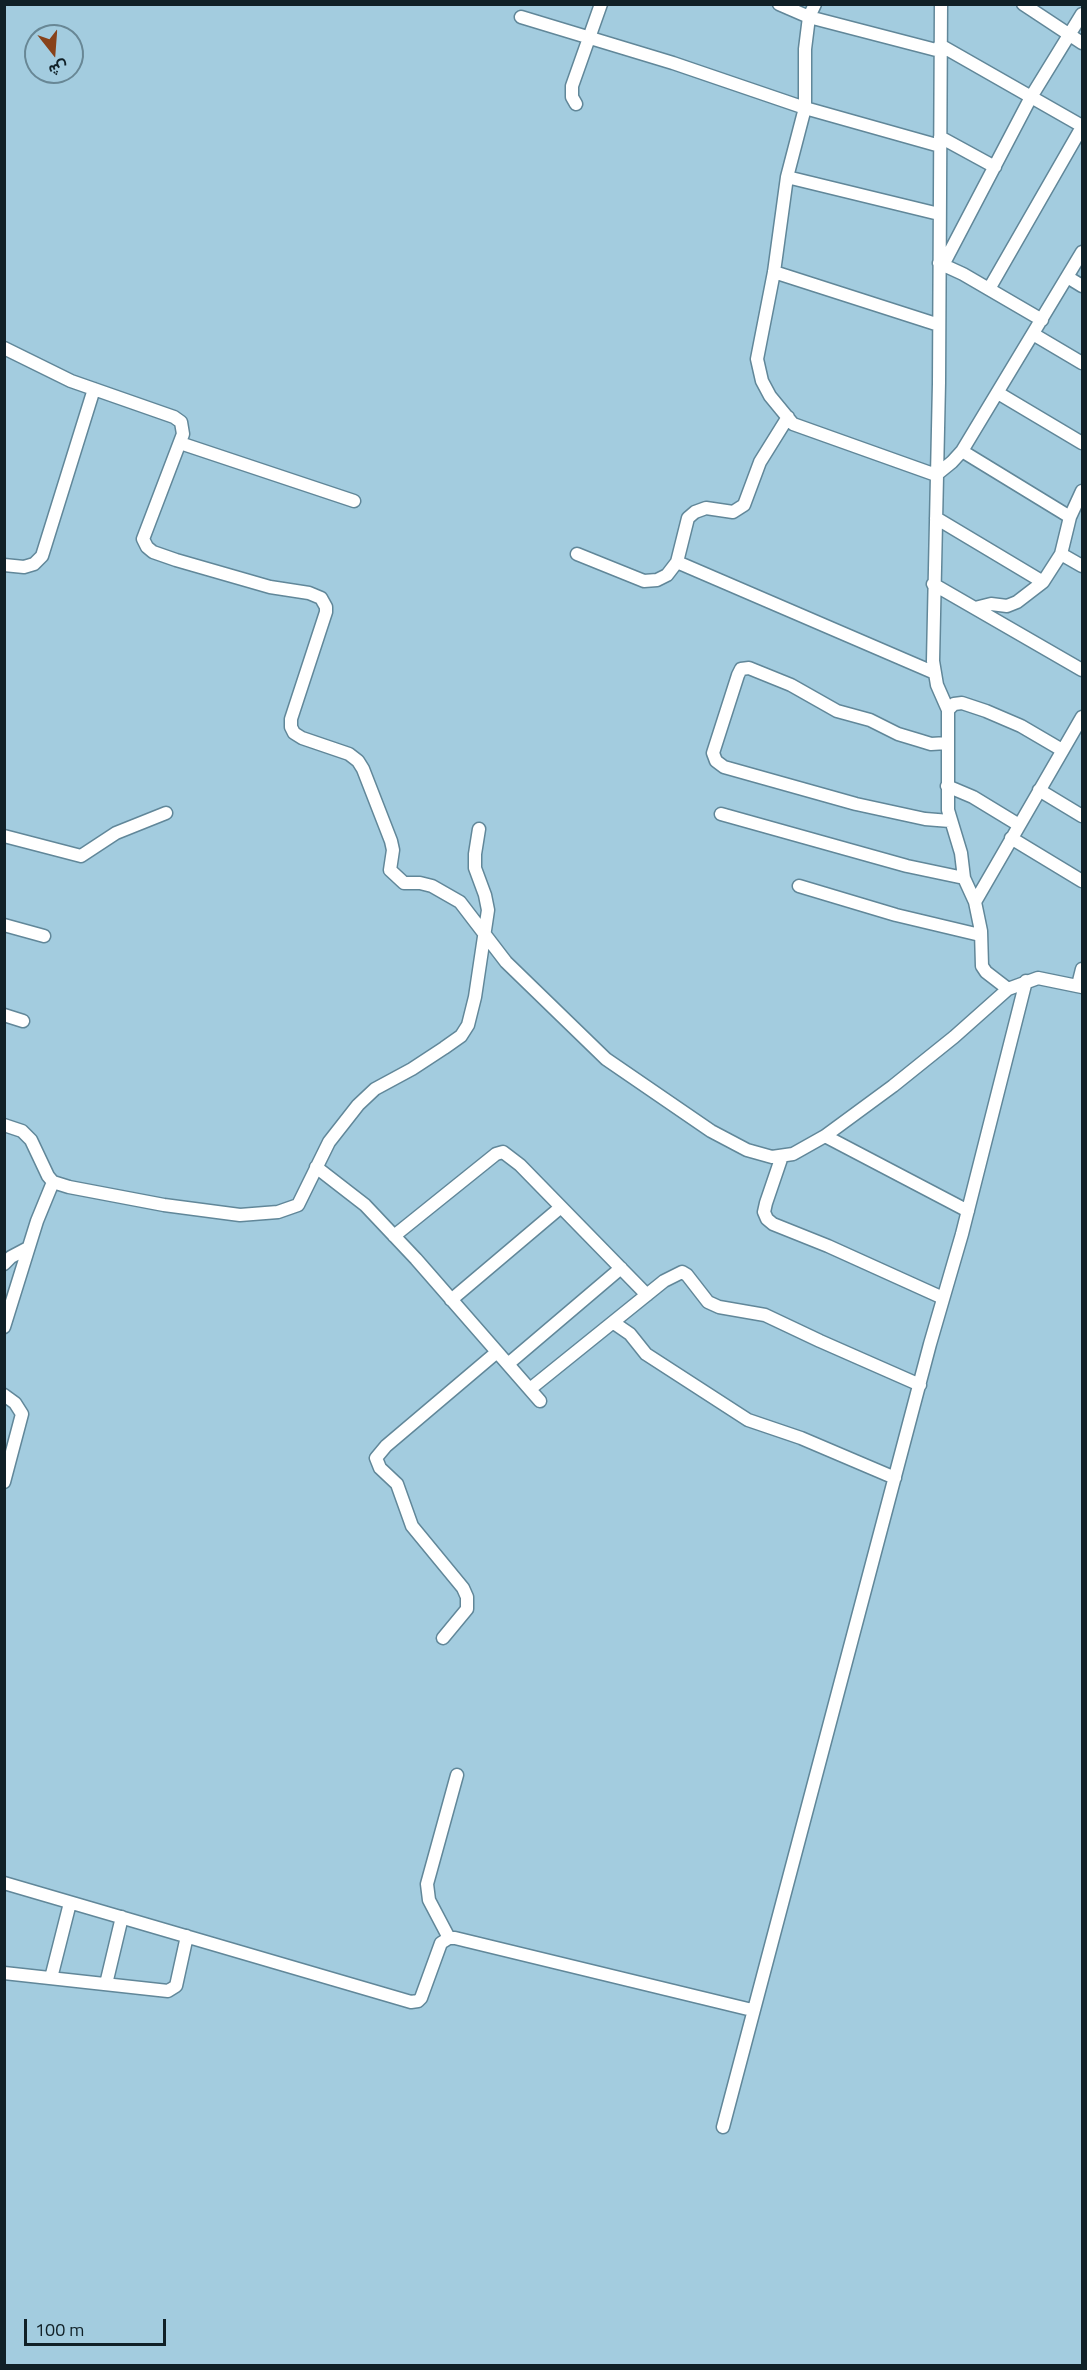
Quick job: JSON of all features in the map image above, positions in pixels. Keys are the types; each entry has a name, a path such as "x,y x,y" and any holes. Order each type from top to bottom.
{"street":[{"path":"576,104 572,97 572,86 601,4"},
{"path":"778,4 809,17 940,48 1083,126 989,289"},
{"path":"814,4 809,17 805,49 806,108 787,177 774,273 757,359 762,381 770,396 794,424 936,475"},
{"path":"941,4 939,214 941,264 933,661 937,685 948,710 947,786 950,820 961,853 964,878 975,902 981,935 982,966 986,972 1008,989"},
{"path":"1023,4 1083,43"},
{"path":"941,264 1031,97 1083,14"},
{"path":"521,17 673,63 806,108 940,142 994,167"},
{"path":"787,177 939,214"},
{"path":"936,475 962,451 1083,252"},
{"path":"941,264 1042,320"},
{"path":"774,273 939,324"},
{"path":"1069,278 1083,286"},
{"path":"1033,334 1083,363"},
{"path":"4,348 72,381 174,417 181,422 183,427 180,443 143,539 147,547 153,552 176,560 270,587 309,593 325,602 326,612 291,719 291,727 294,733 302,738 349,754 358,761 391,841 393,850 390,870 404,883 432,886 460,902 506,962 606,1059 711,1131 747,1150 772,1158 793,1154 825,1136 945,1044 1008,989 1038,978 1080,986 1083,969"},
{"path":"4,565 24,567 34,564 42,556 94,389"},
{"path":"998,393 1083,443"},
{"path":"577,554 644,581 657,580 667,575 677,562 688,518 695,512 706,508 733,512 744,506 760,462 788,417"},
{"path":"180,443 354,501"},
{"path":"962,451 1070,518"},
{"path":"975,608 991,604 1007,606 1017,603 1043,582 1061,554 1070,518 1083,491"},
{"path":"936,518 1043,582"},
{"path":"1061,554 1083,566"},
{"path":"677,562 935,673"},
{"path":"933,584 1083,670"},
{"path":"947,743 924,742 898,734 870,720 837,711 791,685 749,668 741,669 738,675 713,753 716,761 724,766 856,804 925,819 950,820"},
{"path":"948,710 954,704 962,703 986,711 1021,726 1062,750"},
{"path":"975,902 1062,750 1078,732 1083,717"},
{"path":"947,786 973,797 1018,825"},
{"path":"1039,790 1083,816"},
{"path":"4,836 81,856 116,833 166,813"},
{"path":"721,814 907,866 964,878"},
{"path":"4,1125 22,1131 31,1140 53,1182 69,1187 164,1205 240,1215 292,1209 305,1196 329,1142 358,1106 375,1089 412,1070 461,1036 468,1025 475,997 488,904 475,868 479,829"},
{"path":"1011,838 1083,881"},
{"path":"799,886 896,915 981,935"},
{"path":"4,925 44,936"},
{"path":"723,2127 752,2010 968,1211 1026,981"},
{"path":"4,1015 23,1020"},
{"path":"825,1136 968,1211"},
{"path":"394,1236 496,1154 503,1152 520,1165 647,1295"},
{"path":"782,1156 766,1203 764,1212 767,1219 773,1224 943,1298"},
{"path":"316,1167 365,1205 540,1401"},
{"path":"4,1328 36,1221 53,1182"},
{"path":"451,1300 561,1207"},
{"path":"7,1260 28,1248"},
{"path":"507,1364 621,1268"},
{"path":"530,1389 670,1277 682,1272 687,1275 708,1302 719,1307 765,1315 920,1384"},
{"path":"629,1311 630,1334"},
{"path":"614,1323 630,1334 646,1354 748,1419 801,1438 895,1478"},
{"path":"442,1638 466,1609 467,1597 463,1588 412,1526 397,1484 380,1468 376,1458 378,1453 497,1352"},
{"path":"4,1395 15,1403 22,1414 4,1482"},
{"path":"448,1938 427,1892 457,1775"},
{"path":"5,1885 411,2002 421,1998 441,1943 448,1938 477,1942 752,2010"},
{"path":"51,1978 70,1903"},
{"path":"106,1984 122,1917"},
{"path":"4,1973 168,1991 174,1989 187,1936"}]}
